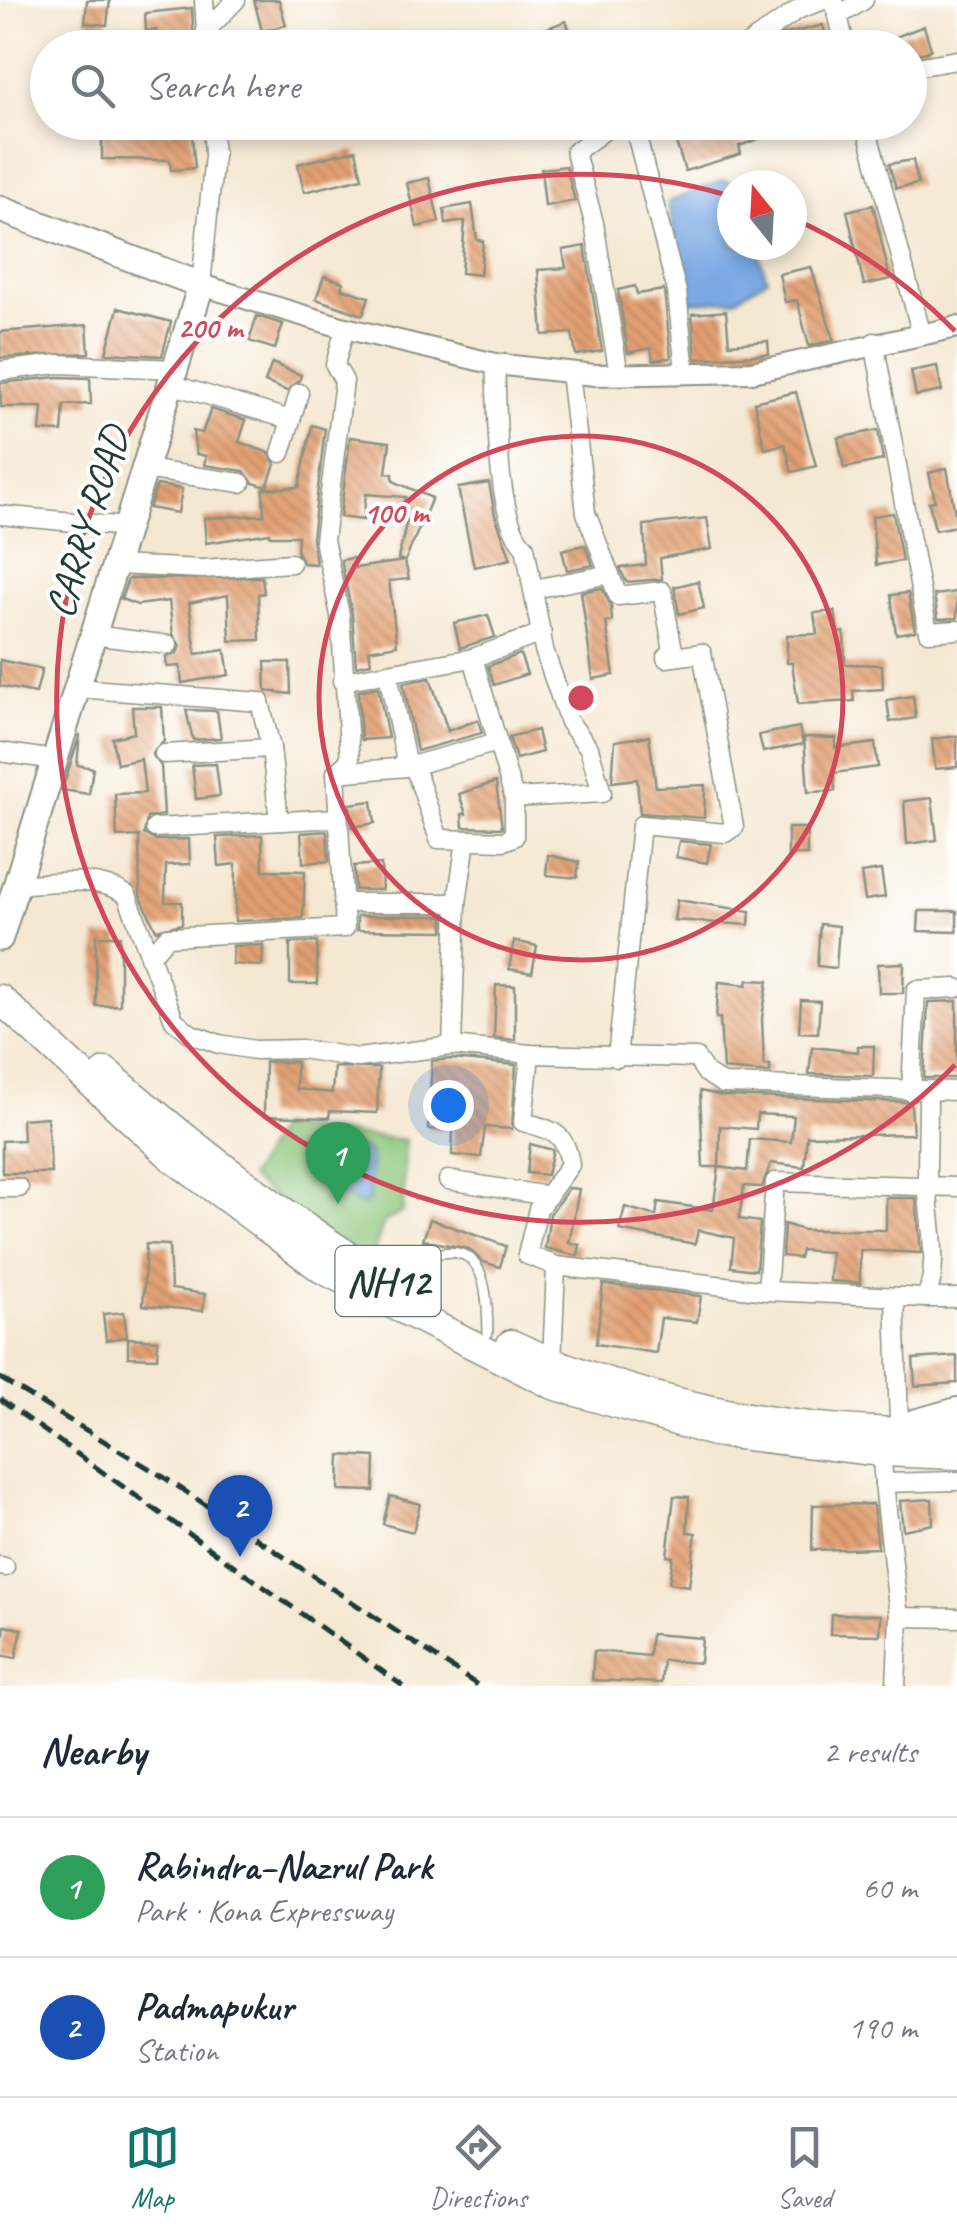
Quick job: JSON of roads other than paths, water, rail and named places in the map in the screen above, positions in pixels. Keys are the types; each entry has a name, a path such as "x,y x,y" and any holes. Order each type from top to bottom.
{"highway":[{"name":"NH12","path":"0,979 208,1160 388,1281 488,1333 552,1362 651,1394 752,1418 885,1435 957,1455"},
{"name":"NH12","path":"0,998 173,1158 322,1268 552,1385 713,1432 885,1435 957,1431"}],"main road":[{"path":"0,209 201,285"},
{"name":"CARRY ROAD","path":"0,938 201,285"}],"street":[{"path":"204,0 206,30"},
{"path":"214,30 236,0"},
{"path":"768,30 799,8 824,0"},
{"path":"836,8 864,0"},
{"path":"927,65 957,60"},
{"name":"CARRY ROAD","path":"201,285 213,140"},
{"path":"591,140 575,152 594,224 619,375"},
{"path":"638,140 677,292 685,372"},
{"path":"869,140 921,332"},
{"path":"201,285 344,328 495,364 619,375 752,372 874,342 957,327"},
{"path":"149,956 166,937 345,928 336,773 350,760 336,581 326,561 324,540 344,380 335,366 344,328"},
{"path":"874,342 928,632 957,630"},
{"path":"0,372 58,364 173,377 291,420"},
{"path":"495,364 513,536 525,547 542,633 569,722 589,748 602,793 514,798"},
{"path":"570,372 586,513 618,596 662,591 673,650 666,658 702,653 710,678 734,827 726,834 641,824 617,1058"},
{"path":"281,453 298,393"},
{"path":"144,469 242,483"},
{"path":"0,516 126,527"},
{"path":"114,566 203,569 291,564"},
{"path":"534,590 610,574"},
{"path":"342,681 473,658 542,633"},
{"path":"93,635 168,645"},
{"path":"388,674 411,766 438,840 514,837 514,798 473,658"},
{"path":"77,688 260,702 272,748 279,821"},
{"path":"336,773 411,766 498,742"},
{"path":"164,754 272,748"},
{"path":"0,752 55,760"},
{"path":"155,828 338,818"},
{"path":"452,1046 456,903 466,840"},
{"path":"16,885 111,884 127,895 174,1020 191,1034 219,1044 255,1050 301,1048 358,1058 452,1046 530,1054 696,1058 706,1073 723,1084 957,1091"},
{"path":"343,903 456,903"},
{"path":"926,1298 932,1282 934,1217 927,1186 919,1092 916,990 957,988"},
{"path":"530,1054 523,1122 554,1129 568,1144 570,1165 538,1209 527,1255 556,1266 767,1291 895,1299 957,1298"},
{"path":"448,1180 548,1196"},
{"path":"767,1291 774,1182 957,1187"},
{"path":"552,1362 556,1266"},
{"path":"895,1299 884,1484 899,1617 896,1686"},
{"path":"885,1435 957,1408"},
{"path":"884,1484 957,1480"},
{"path":"899,1617 957,1618"}],"lane":[{"path":"388,1281 435,1254 450,1254 475,1263 486,1282 488,1333"}],"water":[{"path":"717,182 717,260 761,260 767,279 734,300 687,302 668,202"},
{"path":"365,1149 370,1154 369,1201 363,1205 323,1186 334,1150"}],"railway":[{"path":"0,1378 165,1478 479,1686"},
{"path":"0,1399 403,1686"}],"place":[{"name":"Rabindra–Nazrul Park","path":"338,1204"},
{"name":"Padmapukur","path":"240,1557"}]}
